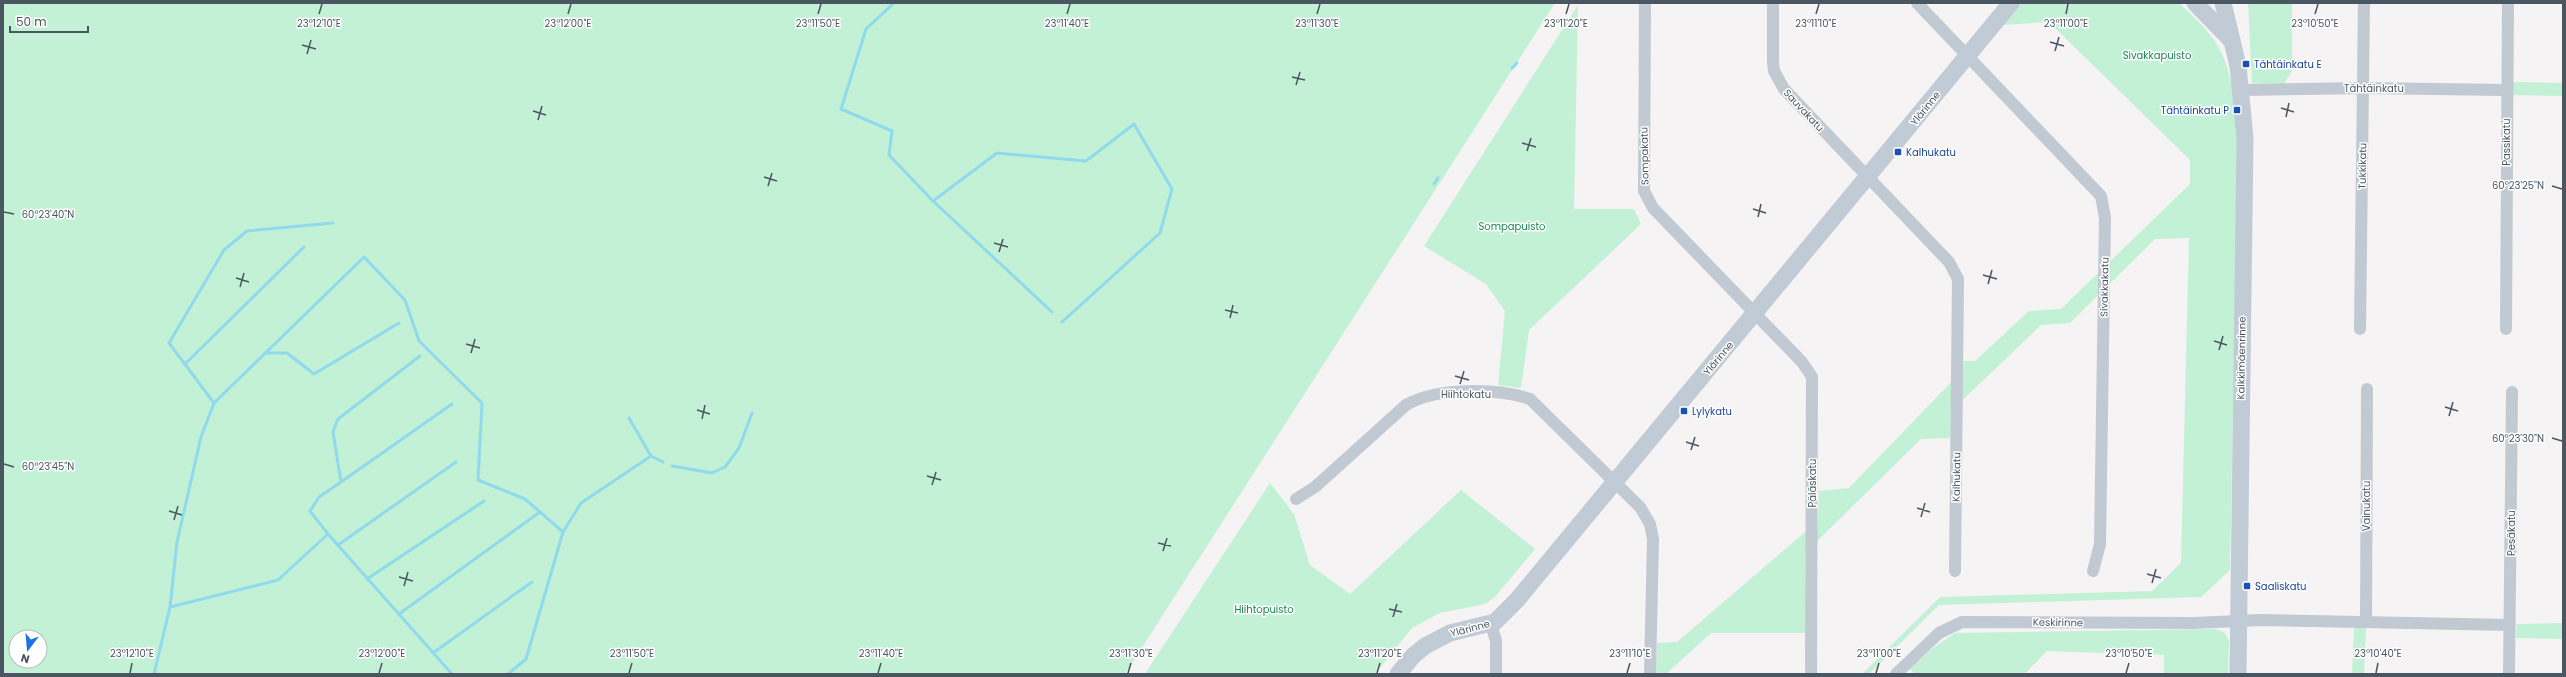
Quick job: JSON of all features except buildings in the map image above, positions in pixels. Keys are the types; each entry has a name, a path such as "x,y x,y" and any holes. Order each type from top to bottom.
{"street":[{"name":"Sompakatu","path":"1645,3 1644,191 1653,208 1755,313"},
{"name":"Sauvakatu","path":"1773,3 1773,62 1778,78 1791,97 1868,178"},
{"name":"Sivakkakatu","path":"1917,3 2101,196 2104,208 2100,544 2093,571"},
{"name":"Ylärinne","path":"1398,674 1413,656 1439,637 1491,624 1499,619 1517,600 1868,178 2011,3"},
{"path":"2196,3 2233,42"},
{"name":"Kalkkimäenrinne","path":"2223,3 2233,42 2241,90 2245,138 2238,674"},
{"name":"Tukkikatu","path":"2360,329 2364,3"},
{"name":"Passikatu","path":"2506,329 2506,90 2508,3"},
{"name":"Tähtäinkatu","path":"2241,90 2363,88 2506,90"},
{"name":"Kalhukatu","path":"1868,178 1948,262 1958,279 1955,571"},
{"name":"Päläskatu","path":"1755,313 1802,362 1812,377 1811,674"},
{"name":"Vainukatu","path":"2366,622 2367,389"},
{"name":"Pesäkatu","path":"2509,674 2512,392"},
{"name":"Hiihtokatu","path":"1296,499 1315,487 1406,405 1421,397 1446,393 1518,395 1530,399 1615,482"},
{"path":"1615,482 1640,507 1652,531 1650,674"},
{"path":"2239,621 2510,625"},
{"name":"Keskirinne","path":"1903,672 1939,633 1962,622 2194,623 2239,621"},
{"path":"1491,624 1496,640 1496,674"}],"green space":[{"path":"3,3 1555,3 1125,674 3,674"},
{"name":"Sivakkapuisto","path":"2019,3 2179,3 2207,30 2220,50 2224,60 2234,95 2238,143 2230,570 2201,597 1939,605 1869,674 1862,674 1940,597 2152,591 2181,563 2189,238 2155,239 2070,323 2041,325 1951,411 1950,438 1921,439 1805,553 1806,633 1711,633 1666,674 1646,674 1656,665 1657,643 1677,642 1818,521 1819,491 1849,488 1963,370 1964,361 1975,361 2029,311 2061,309 2190,184 2190,160 2049,22 2003,25"},
{"path":"2248,3 2292,3 2292,71 2284,84 2252,83"},
{"name":"Sompapuisto","path":"1578,5 1574,209 1634,209 1641,224 1529,330 1521,388 1498,385 1505,311 1486,284 1424,246"},
{"path":"2511,82 2563,83 2563,96 2511,95"},
{"name":"Hiihtopuisto","path":"1270,483 1294,514 1310,565 1350,594 1461,490 1535,549 1495,597 1485,604 1440,613 1412,628 1375,674 1145,674"},
{"path":"2563,623 2563,639 2516,638 2517,624"},
{"path":"2354,628 2366,628 2364,674 2352,674"},
{"path":"2215,629 2225,633 2229,641 2228,674 2164,674 2164,655 2047,651 2024,674 1915,674 1910,669 1932,649 1955,633"}],"waterway":[{"path":"894,3 866,29 841,109 892,131 889,155 933,201 1052,312"},
{"path":"1512,68 1517,63"},
{"path":"933,201 997,153 1086,161 1134,124 1172,189 1160,233 1062,322"},
{"path":"1434,184 1438,178"},
{"path":"214,403 169,343 224,250 247,231 333,223"},
{"path":"185,364 304,247"},
{"path":"154,674 170,607 177,542 201,437 214,403 364,257 405,300 419,341 482,403 478,480 525,499 563,532"},
{"path":"265,353 287,353 314,374 399,323"},
{"path":"328,534 310,511 319,497 341,482 333,432 338,419 420,356"},
{"path":"341,482 452,404"},
{"path":"672,466 712,473 725,467 739,448 752,413"},
{"path":"508,674 526,659 563,532 581,503 651,456 629,418"},
{"path":"651,456 663,462"},
{"path":"338,545 456,462"},
{"path":"367,579 484,501"},
{"path":"399,614 540,512"},
{"path":"170,607 278,580 328,534 452,674"},
{"path":"433,653 532,582"}],"place":[{"name":"Tähtäinkatu E","path":"2246,64"},
{"name":"Tähtäinkatu P","path":"2237,110"},
{"name":"Kalhukatu","path":"1898,152"},
{"name":"Lylykatu","path":"1684,411"},
{"name":"Saaliskatu","path":"2247,586"}]}
